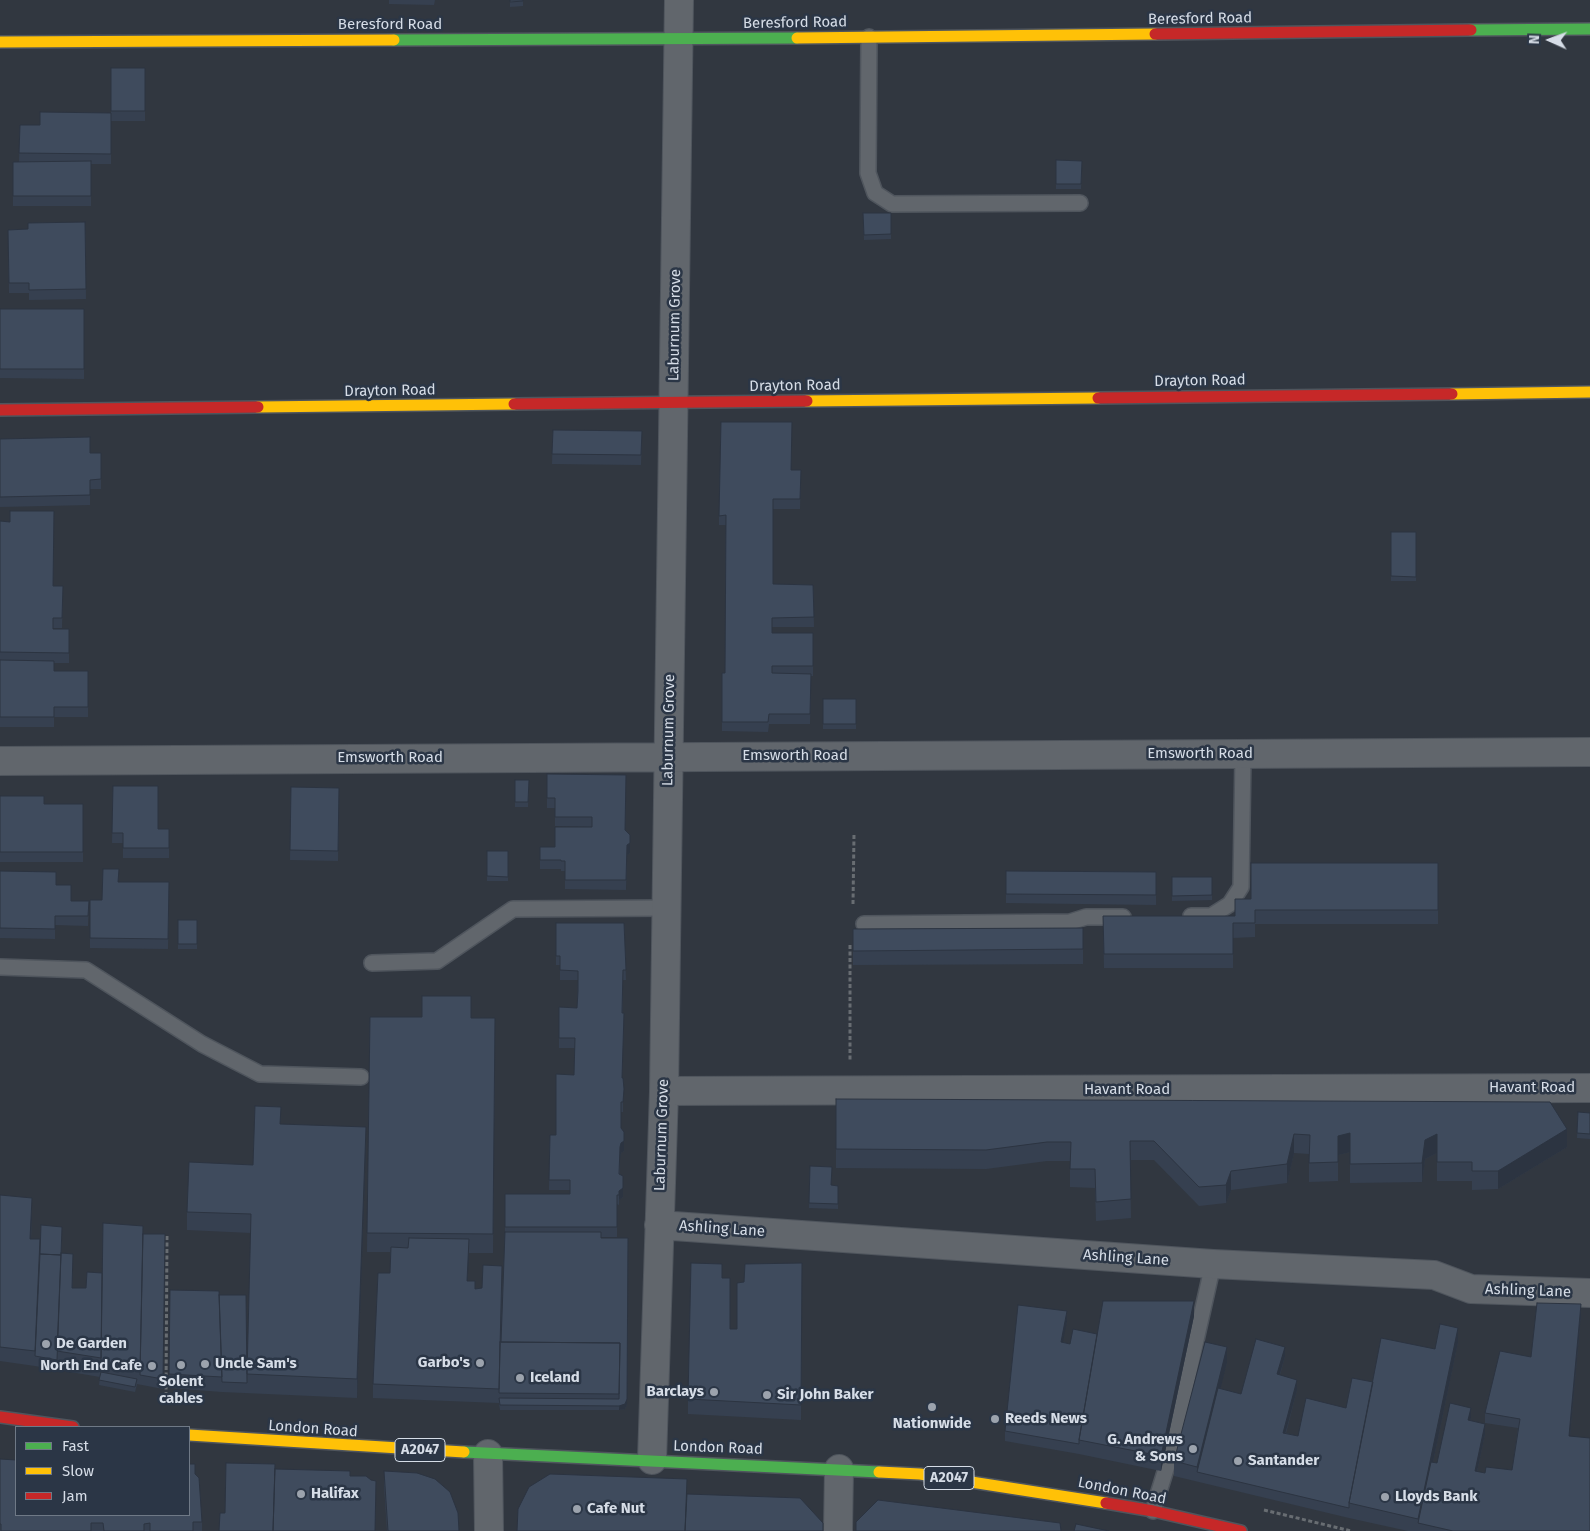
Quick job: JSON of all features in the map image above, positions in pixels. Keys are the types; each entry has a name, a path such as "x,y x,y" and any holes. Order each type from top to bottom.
{"street":[{"name":"Laburnum Grove","path":"652,1460 664,1091 679,0"},
{"name":"Beresford Road","path":"0,42 678,39 1590,30"},
{"name":"Drayton Road","path":"0,410 1590,392"},
{"name":"Emsworth Road","path":"0,761 1590,752"},
{"name":"Havant Road","path":"664,1091 1590,1088"},
{"name":"Ashling Lane","path":"660,1224 1213,1264 1434,1275 1471,1289 1590,1292"},
{"path":"0,1417 65,1426"},
{"name":"London Road","path":"190,1435 488,1454 652,1460 920,1474 1057,1494 1153,1511 1241,1531"},
{"path":"488,1454 489,1531"},
{"path":"838,1531 839,1469"}],"lane":[{"path":"869,37 868,173 875,193 892,204 1080,203"},
{"path":"1173,916 1211,916 1230,904 1241,887 1243,754"},
{"path":"372,963 437,961 513,909 667,908"},
{"path":"864,924 1070,922 1086,917 1134,917"},
{"path":"0,967 86,970 202,1044 260,1074 361,1077"},
{"path":"1153,1511 1170,1456 1213,1264"}],"path":[{"path":"852,909 854,834"},
{"path":"850,944 850,1091"},
{"path":"166,1396 167,1234"},
{"path":"1258,1509 1351,1531"}],"building":[{"path":"510,0 523,0 523,1 510,2"},
{"path":"111,68 145,68 145,111 111,111"},
{"path":"40,112 111,113 111,154 19,153 20,125 40,125"},
{"path":"1056,160 1082,161 1081,184 1056,184"},
{"path":"91,161 91,196 13,196 13,162"},
{"path":"863,213 891,213 891,234 864,235"},
{"path":"85,222 86,289 29,290 29,283 9,283 8,230 28,229 28,223"},
{"path":"0,309 84,309 84,369 0,369"},
{"path":"721,422 792,422 791,470 801,470 800,499 773,499 773,584 813,585 814,617 772,618 772,633 813,633 813,666 772,666 772,673 811,674 810,714 769,714 768,722 722,722 722,673 725,673 726,515 719,516"},
{"path":"553,430 642,431 641,455 552,454"},
{"path":"90,437 90,453 101,453 101,479 90,480 90,495 0,497 0,439"},
{"path":"10,511 54,511 53,586 63,586 62,618 53,618 53,629 69,629 69,653 0,652 0,521 10,522"},
{"path":"1391,532 1416,532 1416,577 1391,576"},
{"path":"0,660 54,661 54,671 88,671 88,707 54,707 54,717 0,717"},
{"path":"823,699 856,699 856,724 823,724"},
{"path":"547,774 626,775 625,830 630,835 630,843 627,845 626,880 565,880 565,861 540,860 540,847 555,847 555,827 592,827 592,817 555,817 555,798 547,798"},
{"path":"515,780 529,780 528,802 515,802"},
{"path":"113,786 158,786 158,829 169,829 169,848 123,848 123,833 112,833"},
{"path":"291,787 339,788 338,851 290,850"},
{"path":"0,796 44,796 44,804 83,804 83,852 0,852"},
{"path":"487,851 508,851 508,877 487,876"},
{"path":"1251,863 1438,863 1438,910 1255,910 1255,923 1233,923 1233,954 1104,954 1103,916 1235,916 1235,899 1251,899"},
{"path":"103,869 119,869 118,882 169,882 168,939 90,938 90,900 102,900"},
{"path":"0,871 56,872 56,885 71,885 71,901 89,901 88,916 55,916 55,929 0,928"},
{"path":"1006,871 1156,872 1156,895 1006,894"},
{"path":"1172,877 1212,877 1212,895 1172,896"},
{"path":"178,920 197,920 197,944 178,944"},
{"path":"556,923 624,923 626,970 623,970 622,1078 624,1089 623,1102 621,1102 621,1128 624,1132 624,1141 620,1147 619,1174 623,1176 623,1188 619,1191 619,1195 617,1195 617,1227 505,1227 505,1194 570,1194 570,1180 549,1180 550,1135 556,1135 556,1074 574,1075 575,1038 559,1038 559,1007 577,1008 578,991 578,971 560,970 560,956 556,956"},
{"path":"1083,928 1083,949 853,951 853,929"},
{"path":"422,996 471,996 471,1018 495,1018 493,1234 367,1233 370,1017 422,1017"},
{"path":"836,1099 1550,1102 1567,1129 1498,1171 1472,1171 1472,1162 1437,1162 1437,1134 1425,1140 1422,1163 1350,1164 1350,1133 1338,1136 1338,1162 1309,1163 1310,1135 1294,1134 1287,1164 1231,1171 1226,1185 1199,1187 1154,1141 1130,1141 1131,1199 1096,1202 1095,1169 1070,1169 1071,1142 1047,1142 986,1150 836,1149"},
{"path":"255,1106 281,1107 280,1124 366,1127 357,1379 247,1374 251,1214 187,1212 189,1162 253,1165"},
{"path":"1578,1112 1590,1113 1590,1134 1577,1133"},
{"path":"810,1166 832,1167 831,1185 838,1186 838,1204 809,1203"},
{"path":"0,1195 32,1198 30,1239 40,1239 35,1351 0,1347"},
{"path":"103,1223 143,1226 140,1371 101,1363"},
{"path":"41,1225 62,1227 61,1255 40,1254"},
{"path":"505,1232 601,1232 601,1238 628,1238 627,1399 625,1404 619,1406 500,1405 499,1398 619,1399 620,1343 501,1342"},
{"path":"143,1234 165,1234 163,1379 140,1375"},
{"path":"409,1238 469,1239 467,1281 475,1281 475,1289 482,1288 483,1265 502,1266 499,1389 373,1384 378,1273 390,1273 391,1247 408,1248"},
{"path":"61,1253 73,1254 72,1288 86,1288 87,1272 102,1273 101,1358 57,1351"},
{"path":"40,1254 61,1255 57,1360 35,1356"},
{"path":"691,1263 722,1264 722,1278 730,1278 730,1329 737,1329 737,1283 744,1282 745,1264 802,1263 801,1405 688,1399"},
{"path":"170,1290 219,1291 222,1377 169,1374"},
{"path":"219,1295 246,1295 247,1383 222,1382"},
{"path":"1103,1301 1194,1301 1161,1456 1079,1440"},
{"path":"1537,1303 1581,1304 1569,1436 1590,1438 1590,1531 1453,1531 1418,1523 1431,1462 1437,1463 1450,1403 1471,1408 1468,1420 1485,1424 1475,1471 1485,1473 1486,1467 1512,1470 1520,1419 1485,1413 1500,1351 1531,1357"},
{"path":"1018,1305 1067,1311 1061,1342 1070,1344 1073,1329 1097,1334 1079,1444 1005,1431"},
{"path":"1440,1324 1458,1328 1418,1519 1349,1503 1381,1338 1435,1349"},
{"path":"1256,1339 1285,1347 1277,1374 1297,1380 1283,1433 1298,1436 1306,1398 1346,1408 1352,1378 1373,1382 1349,1508 1197,1472 1218,1388 1241,1394"},
{"path":"500,1342 620,1343 619,1394 499,1393"},
{"path":"1205,1342 1227,1347 1197,1467 1174,1461"},
{"path":"101,1372 137,1379 135,1387 99,1380"},
{"path":"0,1459 15,1460 15,1516 190,1516 190,1464 195,1464 195,1474 199,1478 202,1522 193,1522 193,1531 150,1531 150,1523 144,1524 144,1531 104,1531 103,1523 91,1523 91,1531 1,1531"},
{"path":"226,1463 275,1464 273,1531 219,1531 220,1513 225,1513"},
{"path":"275,1469 350,1471 350,1476 366,1476 376,1481 375,1531 273,1531"},
{"path":"384,1471 417,1473 435,1479 450,1492 458,1513 459,1531 388,1531"},
{"path":"550,1474 687,1479 685,1531 517,1531 518,1509 529,1487"},
{"path":"687,1494 800,1498 823,1523 823,1531 685,1531"},
{"path":"878,1500 1060,1523 1061,1531 856,1531 856,1522"},
{"path":"1076,1524 1109,1531 1074,1531"}],"traffic: fast":[{"path":"1471,30 1590,29"},
{"path":"394,40 797,38"},
{"path":"464,1452 879,1472"}],"traffic: slow":[{"path":"797,38 1155,34"},
{"path":"0,42 394,40"},
{"path":"1452,394 1590,392"},
{"path":"807,401 1098,398"},
{"path":"258,407 514,404"},
{"path":"190,1435 464,1452"},
{"path":"879,1472 920,1474 1106,1503"}],"traffic: jam":[{"path":"1155,34 1471,30"},
{"path":"1098,398 1452,394"},
{"path":"514,404 807,401"},
{"path":"0,410 258,407"},
{"path":"0,1417 66,1426"},
{"path":"1106,1503 1153,1511 1241,1531"}],"place":[{"name":"De Garden","path":"46,1344"},
{"name":"Garbo's","path":"480,1363"},
{"name":"Uncle Sam's","path":"205,1364"},
{"name":"Solent cables","path":"181,1365"},
{"name":"North End Cafe","path":"152,1366"},
{"name":"Iceland","path":"520,1378"},
{"name":"Barclays","path":"714,1392"},
{"name":"Sir John Baker","path":"767,1395"},
{"name":"Nationwide","path":"932,1407"},
{"name":"Reeds News","path":"995,1419"},
{"name":"G. Andrews & Sons","path":"1193,1449"},
{"name":"Santander","path":"1238,1461"},
{"name":"Halifax","path":"301,1494"},
{"name":"Lloyds Bank","path":"1385,1497"},
{"name":"Cafe Nut","path":"577,1509"}]}
